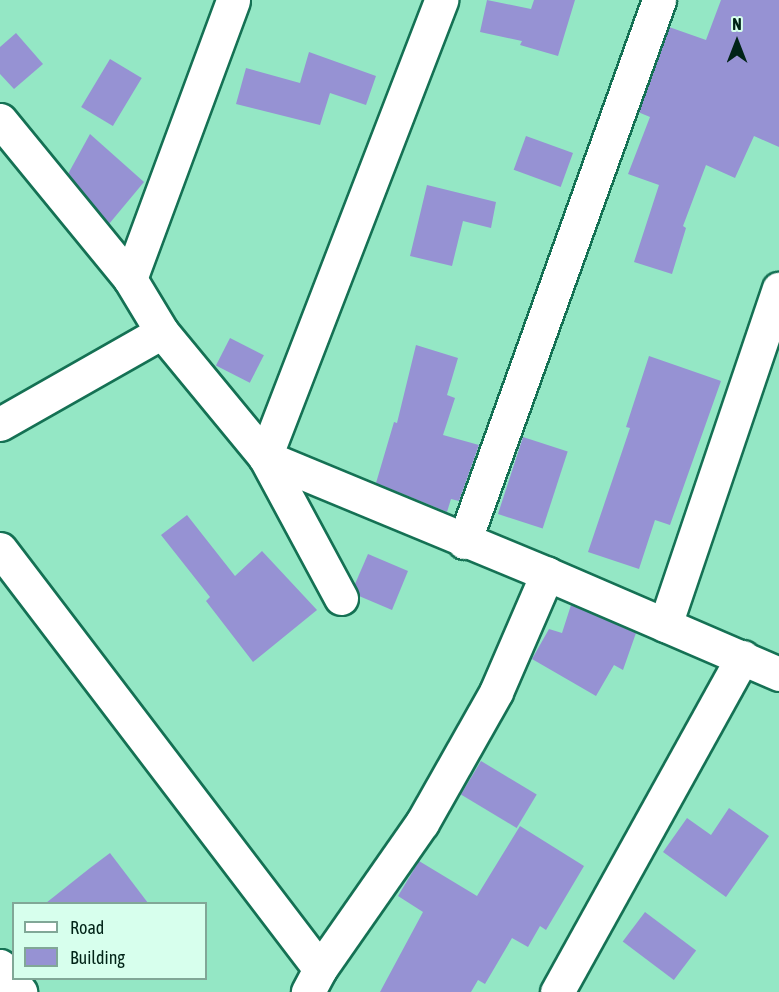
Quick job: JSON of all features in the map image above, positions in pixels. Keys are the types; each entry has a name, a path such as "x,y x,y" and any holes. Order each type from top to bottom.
{"street":[{"path":"130,279 233,0"},
{"path":"265,457 441,0"},
{"path":"464,542 659,0"},
{"path":"0,120 130,279 162,332 265,457 340,598"},
{"path":"665,625 779,289"},
{"path":"0,424 162,332"},
{"path":"265,457 464,542 547,574 779,674"},
{"path":"0,549 314,980 422,823 496,692 547,574"},
{"path":"557,992 743,657"},
{"path":"0,966 20,992"}],"building":[{"path":"487,0 531,9 534,0 575,0 558,56 520,45 522,41 480,32"},
{"path":"721,0 779,0 779,147 754,136 735,178 706,165 683,226 686,228 672,274 634,262 659,185 628,174 650,117 638,112 669,27 706,40"},
{"path":"16,33 43,64 14,89 0,74 0,47"},
{"path":"309,52 376,76 366,105 330,93 320,125 236,104 246,68 300,83"},
{"path":"110,59 142,78 113,126 81,107"},
{"path":"90,134 144,182 109,224 68,174"},
{"path":"526,136 573,153 561,187 514,170"},
{"path":"427,185 496,202 491,228 463,221 452,266 410,256"},
{"path":"230,338 264,355 250,383 216,366"},
{"path":"416,345 458,358 447,395 455,398 443,435 479,445 459,501 451,499 447,512 376,483 394,422 397,423"},
{"path":"649,356 721,381 670,525 655,520 639,569 588,552 630,428 626,427"},
{"path":"523,437 568,452 543,529 498,514"},
{"path":"187,515 235,576 262,551 317,610 253,662 206,601 210,597 161,535"},
{"path":"368,554 408,571 392,610 359,596 355,584"},
{"path":"571,605 636,633 623,670 614,665 596,696 532,659 549,629 562,633"},
{"path":"481,761 537,794 517,828 461,794"},
{"path":"729,808 769,836 726,897 663,852 687,818 711,835"},
{"path":"520,826 584,866 546,930 540,926 528,947 512,938 485,984 478,980 471,992 380,992 423,912 398,896 419,861 477,896"},
{"path":"110,853 147,902 47,902"},
{"path":"645,912 696,951 674,980 623,942"}]}
